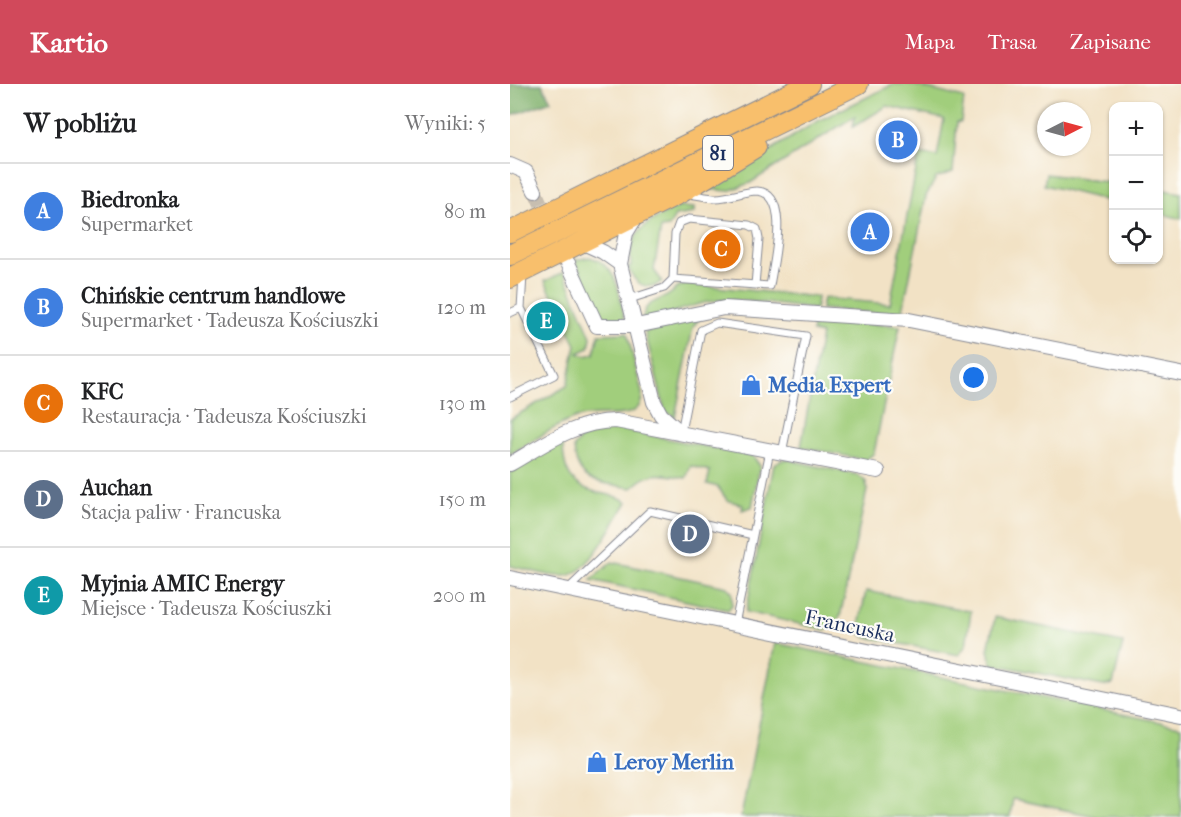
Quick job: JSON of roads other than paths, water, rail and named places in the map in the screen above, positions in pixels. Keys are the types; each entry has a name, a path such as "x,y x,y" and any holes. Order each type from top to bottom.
{"main road":[{"name":"81","path":"510,232 809,84"},
{"name":"81","path":"510,255 858,84"},
{"path":"517,275 682,192 774,136 810,108"}],"street":[{"path":"510,165 526,172 536,192"},
{"path":"638,214 626,233 620,264 654,402 661,415 681,432"},
{"path":"581,242 603,252 620,264"},
{"path":"568,263 597,326 636,326 724,308 909,320 1181,374"},
{"path":"633,422 651,411 654,402"},
{"path":"510,464 584,425 606,421 633,422 879,471"},
{"name":"Francuska","path":"510,578 1181,715"}],"lane":[{"path":"673,279 770,286 775,255 778,215 775,201 767,193 756,191 715,198 682,192"},
{"path":"630,300 664,288 673,279 675,234 679,223 689,219 749,225 757,229 759,239 755,285"},
{"path":"511,393 554,375 521,308 517,275"},
{"path":"510,313 521,308"},
{"path":"681,432 701,330 717,324 806,336 753,535 735,624"},
{"path":"567,590 650,511 753,535"}],"tunnel":[{"path":"535,191 549,221"}],"place":[{"name":"Chińskie centrum handlowe","path":"898,140"},
{"name":"Biedronka","path":"870,232"},
{"name":"KFC","path":"721,249"},
{"name":"Myjnia AMIC Energy","path":"546,321"},
{"name":"Media Expert","path":"751,385"},
{"name":"Auchan","path":"690,534"},
{"name":"Leroy Merlin","path":"597,762"}]}
